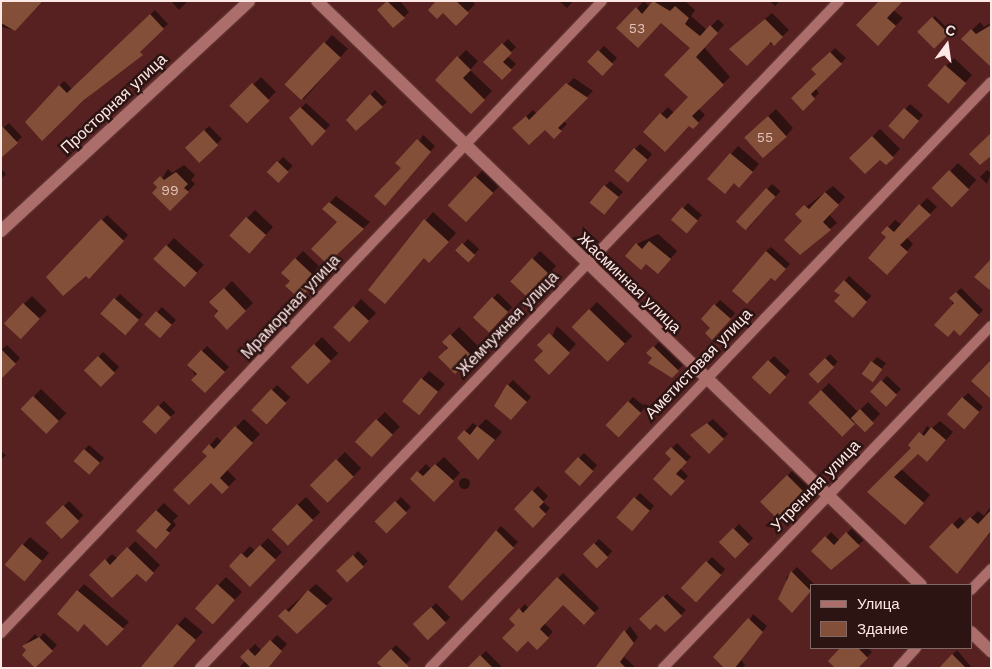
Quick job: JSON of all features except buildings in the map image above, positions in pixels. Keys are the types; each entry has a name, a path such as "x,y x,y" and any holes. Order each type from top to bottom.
{"street":[{"name":"Просторная улица","path":"1,231 248,1"},
{"name":"Жасминная улица","path":"317,1 586,265 920,584"},
{"name":"Мраморная улица","path":"1,632 602,1"},
{"name":"Жемчужная улица","path":"200,668 839,1"},
{"name":"Аметистовая улица","path":"430,668 991,82"},
{"name":"Утренняя улица","path":"663,668 991,326"},
{"path":"972,589 991,569"},
{"path":"972,633 991,652"},
{"path":"898,668 915,649"}]}
